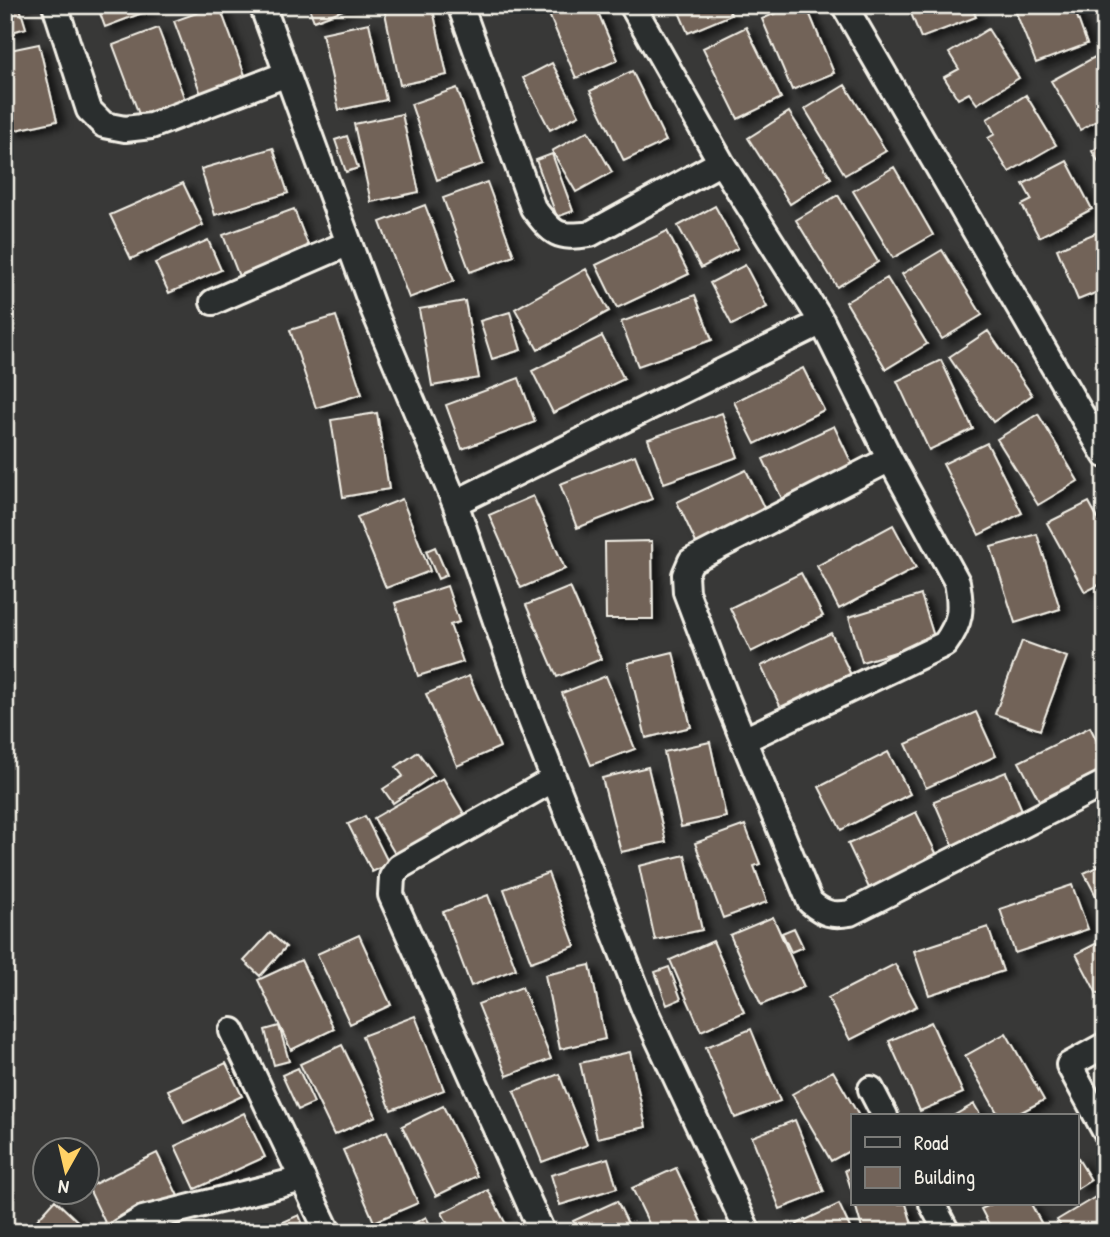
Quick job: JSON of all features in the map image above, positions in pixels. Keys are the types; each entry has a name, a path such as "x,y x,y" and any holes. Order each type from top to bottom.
{"street":[{"path":"55,5 89,110 104,125 125,129 151,126 287,74"},
{"path":"262,5 372,306 455,503 528,713 645,1011 748,1232"},
{"path":"460,5 533,208 549,228 568,237 590,234 722,162"},
{"path":"632,5 722,162 822,322 890,459 957,582 961,603 957,628 945,644 744,740"},
{"path":"844,5 1105,455"},
{"path":"213,302 349,243"},
{"path":"455,503 822,322"},
{"path":"890,459 691,561 685,575 686,592 810,902 822,912 834,916 850,913 1105,783"},
{"path":"542,1232 391,895 392,877 399,867 554,779"},
{"path":"232,1031 328,1232"},
{"path":"1105,1045 1069,1065 1105,1131"},
{"path":"871,1089 884,1114"},
{"path":"121,1232 143,1219 303,1179"},
{"path":"933,1206 947,1232"}],"building":[{"path":"5,5 19,5 26,28 5,34"},
{"path":"97,5 149,5 150,10 105,27"},
{"path":"219,5 246,78 201,94 174,21"},
{"path":"308,5 356,5 314,21"},
{"path":"432,5 447,75 400,85 384,8"},
{"path":"545,5 595,5 618,60 576,78"},
{"path":"676,5 727,5 731,15 688,33"},
{"path":"794,5 806,5 834,73 792,90 762,19"},
{"path":"971,5 976,17 921,38 908,6"},
{"path":"1028,5 1073,5 1087,44 1036,63 1015,10"},
{"path":"369,23 386,100 339,110 322,33"},
{"path":"746,27 781,98 738,119 703,48"},
{"path":"158,28 185,100 140,117 113,45"},
{"path":"988,29 1019,78 977,104 969,93 958,99 944,77 959,69 949,53"},
{"path":"39,44 57,121 11,131 5,105 5,51"},
{"path":"1102,53 1105,58 1105,116 1080,130 1051,81"},
{"path":"552,63 579,115 550,130 523,78"},
{"path":"632,71 666,141 624,161 590,91"},
{"path":"845,85 886,151 845,175 805,109"},
{"path":"457,88 483,164 437,180 411,104"},
{"path":"1026,95 1056,145 1009,172 988,138 995,134 987,119"},
{"path":"789,112 831,178 790,204 748,138"},
{"path":"402,114 419,192 371,202 354,124"},
{"path":"588,131 612,172 576,192 552,151"},
{"path":"347,136 358,168 346,172 335,140"},
{"path":"1105,143 1105,173 1092,151"},
{"path":"273,148 288,193 215,215 201,169"},
{"path":"552,154 573,211 557,217 536,160"},
{"path":"1067,161 1092,209 1039,237 1022,205 1032,200 1023,184"},
{"path":"894,167 933,235 893,258 853,191"},
{"path":"487,182 514,256 470,272 443,198"},
{"path":"183,183 203,225 131,259 110,215"},
{"path":"838,195 878,262 837,287 796,220"},
{"path":"425,205 454,281 409,298 380,222"},
{"path":"715,206 738,248 701,268 678,226"},
{"path":"294,209 311,253 240,279 223,235"},
{"path":"1105,229 1105,289 1078,300 1057,249"},
{"path":"667,231 689,274 617,308 596,265"},
{"path":"208,240 221,270 169,293 155,263"},
{"path":"942,250 982,315 942,339 902,274"},
{"path":"745,265 767,307 732,325 710,283"},
{"path":"586,269 609,311 538,350 515,309"},
{"path":"887,278 927,344 886,369 846,302"},
{"path":"695,295 712,340 638,366 621,322"},
{"path":"465,301 479,378 432,386 419,309"},
{"path":"510,312 521,350 492,359 480,321"},
{"path":"336,316 362,394 316,408 290,330"},
{"path":"988,331 1032,395 993,422 949,357"},
{"path":"602,336 624,379 553,413 532,371"},
{"path":"941,360 973,429 929,450 897,381"},
{"path":"803,368 824,410 755,444 734,402"},
{"path":"519,378 535,422 462,449 446,405"},
{"path":"377,413 389,489 343,497 331,420"},
{"path":"722,413 738,457 664,483 648,439"},
{"path":"1038,414 1078,481 1038,505 997,439"},
{"path":"834,426 854,468 783,501 763,459"},
{"path":"987,443 1022,513 979,535 943,464"},
{"path":"635,455 652,499 577,528 560,484"},
{"path":"746,470 766,512 697,545 677,502"},
{"path":"533,496 565,569 521,588 489,515"},
{"path":"402,499 430,571 386,588 357,517"},
{"path":"1089,502 1105,532 1105,582 1085,592 1047,523"},
{"path":"893,525 916,568 839,609 817,566"},
{"path":"1037,534 1060,609 1015,623 991,547"},
{"path":"652,541 653,619 606,619 605,542"},
{"path":"435,547 447,575 438,579 426,551"},
{"path":"801,573 823,616 751,652 730,608"},
{"path":"447,586 459,622 450,625 463,662 418,676 395,603"},
{"path":"570,587 601,659 557,677 526,605"},
{"path":"921,595 935,640 862,662 849,617"},
{"path":"831,633 851,675 781,708 761,666"},
{"path":"1022,641 1067,657 1040,730 995,714"},
{"path":"673,652 691,727 646,738 628,663"},
{"path":"469,676 500,747 457,766 426,694"},
{"path":"606,676 635,749 591,765 562,693"},
{"path":"976,712 996,756 926,788 906,744"},
{"path":"1090,727 1105,757 1105,773 1041,804 1019,762"},
{"path":"710,742 726,817 681,827 664,752"},
{"path":"418,752 434,775 393,803 383,789 403,776 396,767"},
{"path":"888,752 910,794 841,830 819,787"},
{"path":"648,767 666,842 621,852 602,778"},
{"path":"1006,772 1024,815 953,845 934,801"},
{"path":"443,778 467,819 398,859 374,818"},
{"path":"916,812 937,855 869,888 848,844"},
{"path":"365,816 389,864 372,872 348,824"},
{"path":"745,825 760,864 754,866 767,902 723,918 695,843"},
{"path":"685,855 702,930 655,940 639,866"},
{"path":"1105,863 1105,913 1084,873"},
{"path":"548,873 575,946 531,962 504,889"},
{"path":"1072,885 1088,929 1015,953 1000,909"},
{"path":"488,895 516,969 471,986 443,912"},
{"path":"773,917 804,987 761,1005 730,935"},
{"path":"988,927 1003,971 929,995 914,951"},
{"path":"794,928 803,947 791,952 782,933"},
{"path":"270,933 286,947 260,976 244,961"},
{"path":"359,935 391,1005 350,1024 317,954"},
{"path":"1105,939 1105,990 1097,994 1076,954"},
{"path":"713,941 744,1012 701,1031 670,960"},
{"path":"301,960 334,1029 291,1050 258,980"},
{"path":"895,964 917,1006 850,1040 828,998"},
{"path":"590,965 605,1039 560,1049 545,975"},
{"path":"669,967 681,999 667,1005 655,972"},
{"path":"522,987 551,1059 507,1076 478,1004"},
{"path":"415,1016 444,1090 391,1110 362,1036"},
{"path":"931,1022 963,1093 920,1111 889,1041"},
{"path":"279,1026 289,1061 274,1065 265,1030"},
{"path":"751,1029 780,1101 735,1118 706,1047"},
{"path":"1006,1033 1044,1100 1018,1114 998,1114 965,1056"},
{"path":"342,1045 376,1116 334,1135 300,1064"},
{"path":"630,1052 646,1127 597,1138 580,1063"},
{"path":"226,1063 242,1096 184,1123 168,1090"},
{"path":"298,1068 314,1103 298,1110 282,1075"},
{"path":"833,1071 858,1114 851,1114 851,1150 831,1161 792,1094"},
{"path":"559,1074 587,1145 542,1162 514,1091"},
{"path":"974,1104 980,1114 956,1114"},
{"path":"443,1106 477,1176 436,1196 402,1126"},
{"path":"244,1113 265,1157 195,1189 175,1146"},
{"path":"795,1120 824,1192 780,1209 752,1137"},
{"path":"387,1131 418,1203 374,1222 343,1150"},
{"path":"157,1153 178,1196 108,1229 97,1206 102,1206 102,1180"},
{"path":"608,1158 617,1188 560,1205 551,1175"},
{"path":"1078,1159 1091,1180 1078,1188"},
{"path":"676,1168 706,1232 653,1232 632,1188"},
{"path":"851,1168 851,1189 845,1170"},
{"path":"488,1190 510,1232 452,1232 442,1213"},
{"path":"1097,1196 1105,1209 1105,1232 1064,1232 1057,1220"},
{"path":"617,1201 632,1232 579,1232 573,1221"},
{"path":"839,1204 852,1232 801,1232 797,1224"},
{"path":"50,1206 61,1206 89,1232 26,1232"},
{"path":"856,1206 907,1206 914,1231 863,1232"},
{"path":"988,1206 1032,1206 1046,1232 993,1232 981,1209"},
{"path":"299,1215 306,1232 261,1232"},
{"path":"426,1217 434,1232 398,1232"}]}
